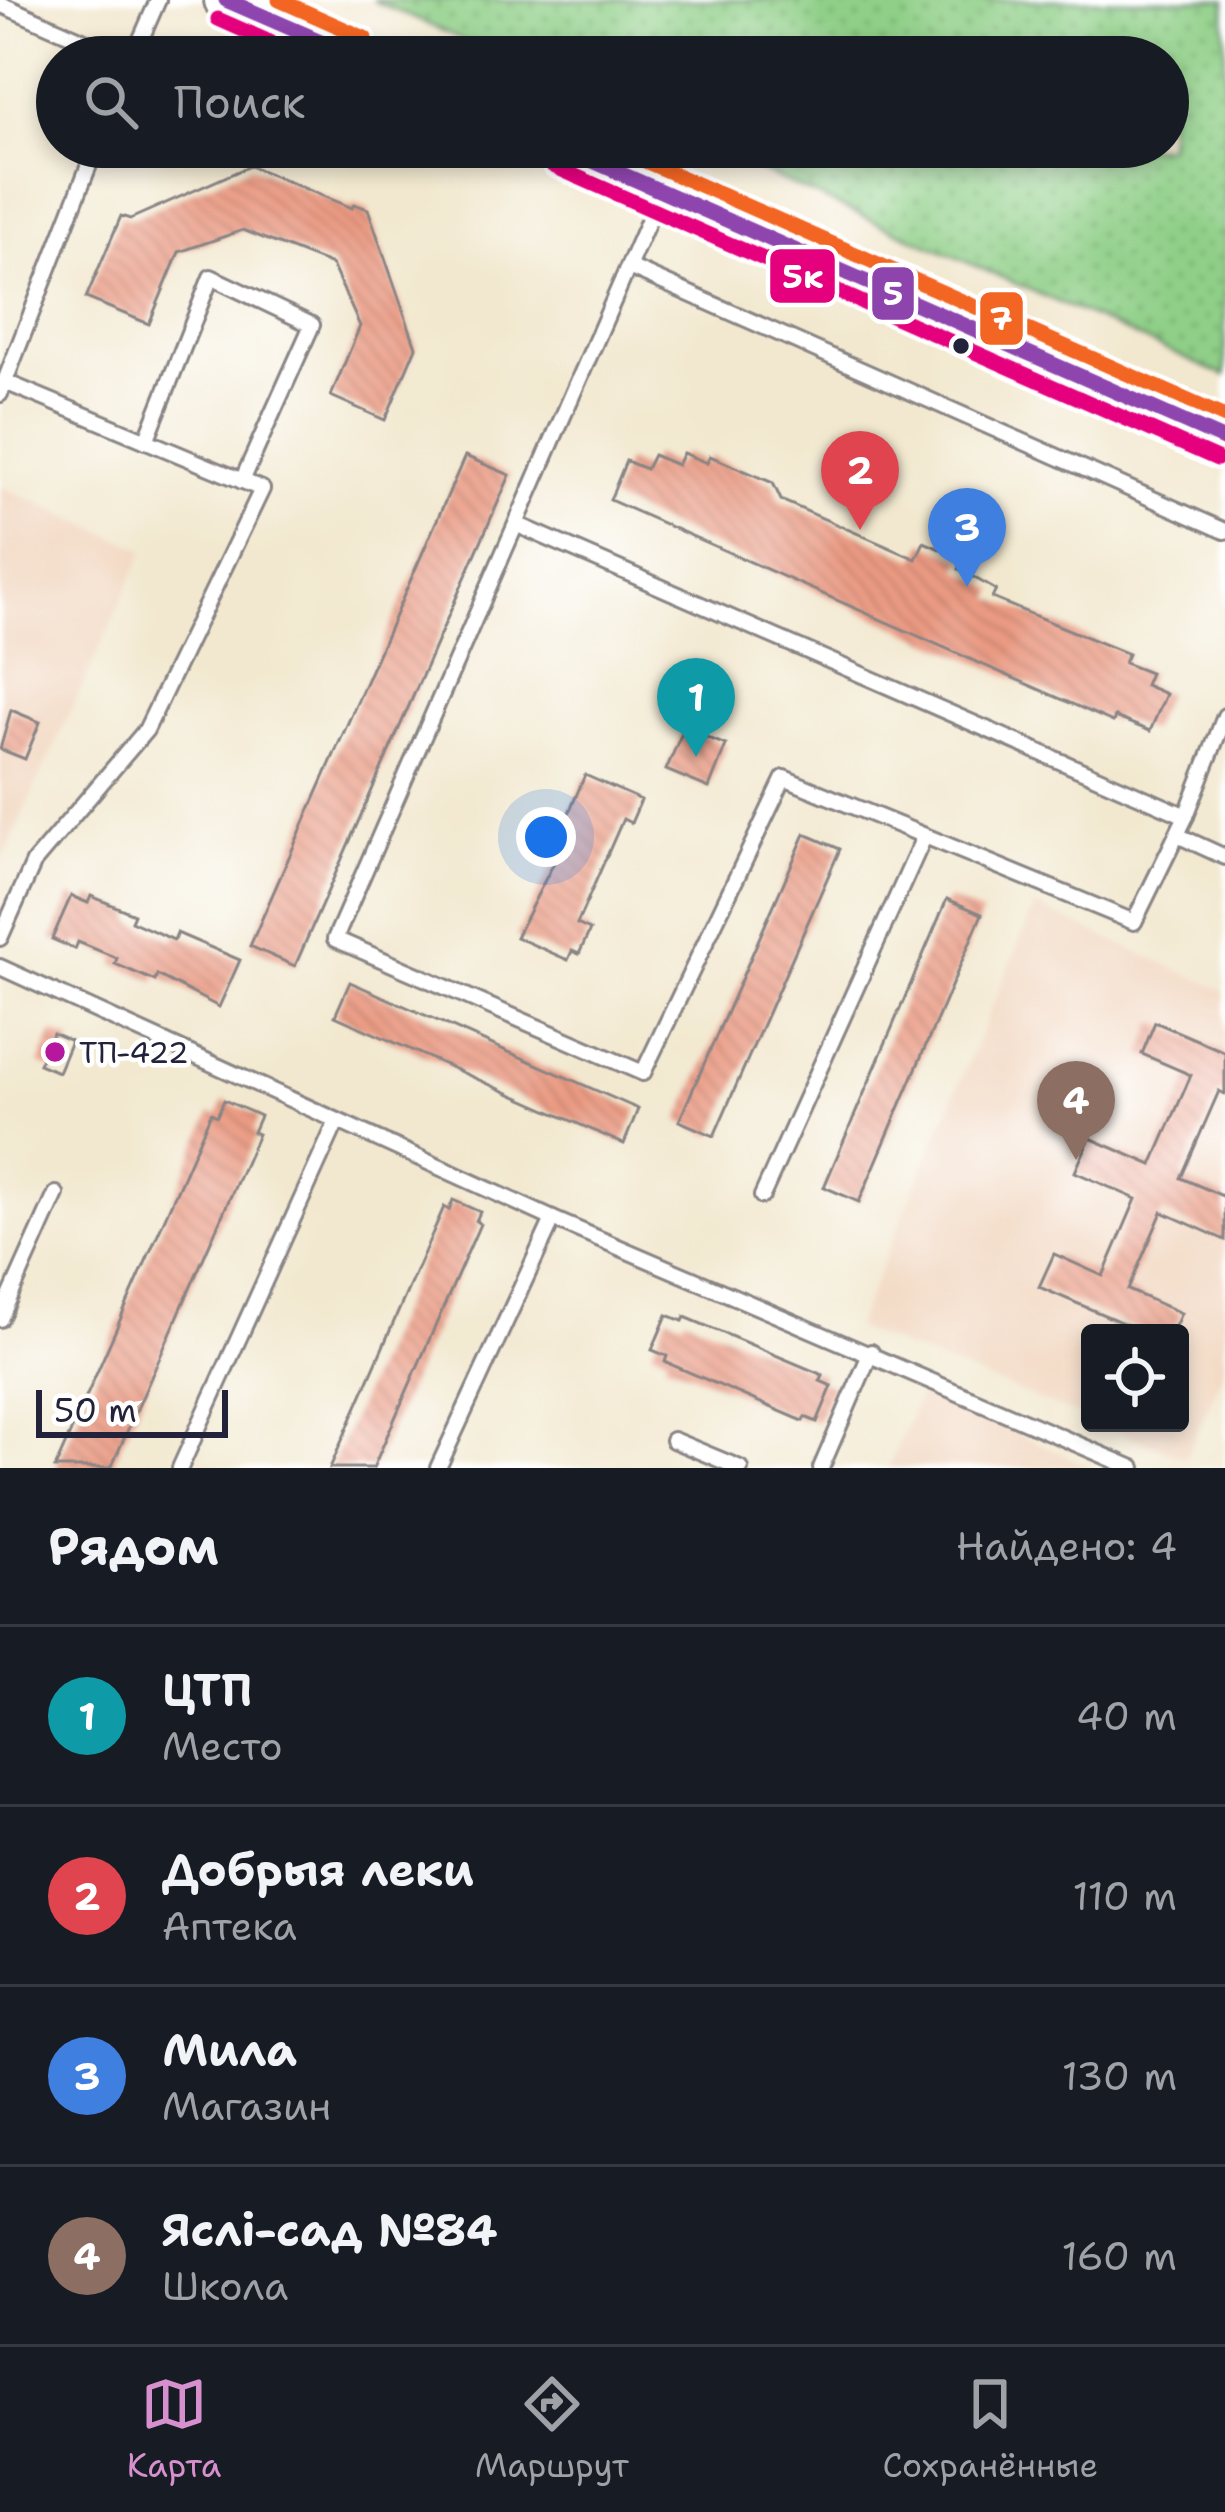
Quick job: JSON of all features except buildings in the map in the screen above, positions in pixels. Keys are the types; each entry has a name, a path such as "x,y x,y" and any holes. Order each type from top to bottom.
{"main road":[{"path":"226,0 308,36"},
{"path":"609,168 1225,440"}],"lane":[{"path":"143,36 158,0"},
{"path":"0,4 73,36"},
{"path":"0,938 34,862 146,730 262,489 2,388 88,168"},
{"path":"661,191 335,939 643,1073 784,778 1134,922 1186,816 1225,716"},
{"path":"629,267 1225,531"},
{"path":"146,441 212,277 312,325 242,481"},
{"path":"518,525 1186,816"},
{"path":"1177,835 1225,857"},
{"path":"762,1196 924,837"},
{"path":"0,967 553,1219 1133,1468"},
{"path":"180,1468 338,1121"},
{"path":"0,1319 56,1194"},
{"path":"438,1468 553,1219"},
{"path":"821,1468 871,1352"},
{"path":"673,1440 740,1468"}],"shaded area":[{"path":"0,486 145,550 0,863"},
{"path":"1035,906 1225,991 1225,1368 1185,1458 1120,1432 1189,1432 1189,1324 1081,1324 1081,1416 855,1328"},
{"path":"922,1390 1094,1468 888,1468"}],"green space":[{"path":"372,0 1225,0 1225,376 754,168 1189,168 1189,36 454,36"}],"transit line":[{"name":"5","path":"226,0 309,36"},
{"name":"7","path":"279,0 360,36"},
{"name":"5к","path":"218,19 256,36"},
{"name":"5к","path":"558,168 1217,459"},
{"name":"5","path":"609,168 1225,440"},
{"name":"7","path":"661,168 1225,417"}],"place":[{"name":"Добрыя леки","path":"860,530"},
{"name":"Мила","path":"967,587"},
{"name":"ЦТП","path":"696,757"},
{"name":"ТП-422","path":"55,1052"},
{"name":"Яслі-сад №84","path":"1076,1160"}]}
